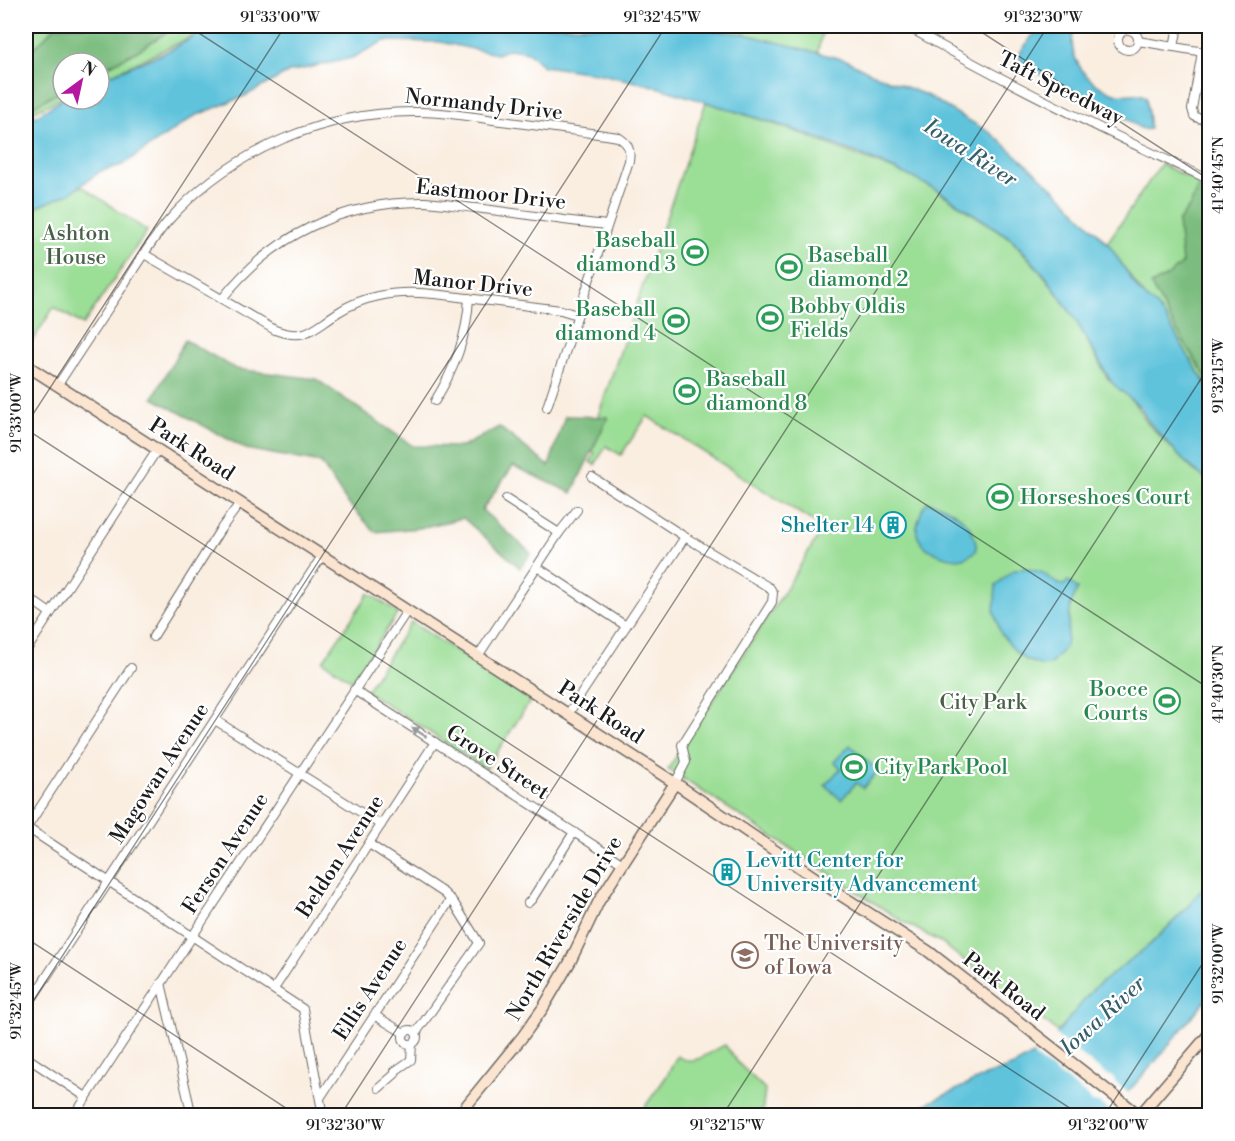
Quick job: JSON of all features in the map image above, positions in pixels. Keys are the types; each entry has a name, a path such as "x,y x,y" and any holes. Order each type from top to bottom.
{"street":[{"name":"Taft Speedway","path":"898,26 910,27 991,74 1091,125 1209,180"},
{"path":"1174,47 1178,26"},
{"path":"1138,41 1206,53 1193,113 1201,119 1209,114"},
{"name":"Normandy Drive","path":"57,386 156,236 185,204 218,176 245,158 274,143 321,125 386,113 419,112 450,114 618,137 627,144 630,154 547,407"},
{"name":"Eastmoor Drive","path":"222,299 255,263 288,238 324,220 371,206 426,202 607,225"},
{"name":"Manor Drive","path":"144,254 275,330 294,335 310,332 348,307 381,296 419,293 561,310 577,315"},
{"path":"435,400 450,375 460,350 470,298"},
{"name":"Park Road","path":"26,365 675,783 928,951 1139,1115"},
{"path":"26,651 157,450"},
{"path":"592,477 770,588 773,593 772,602 682,745 686,762 675,783"},
{"path":"506,499 559,533"},
{"path":"153,637 220,530 240,503"},
{"path":"478,656 559,533 577,510"},
{"path":"568,714 685,537"},
{"name":"Magowan Avenue","path":"26,1008 322,556"},
{"path":"537,567 626,626"},
{"path":"26,596 50,613"},
{"name":"Ferson Avenue","path":"74,1116 407,611"},
{"path":"131,668 26,828 299,1006 305,1012 323,1116"},
{"name":"Grove Street","path":"354,690 623,864"},
{"path":"215,720 381,825"},
{"name":"Beldon Avenue","path":"274,989 435,742"},
{"name":"North Riverside Drive","path":"458,1116 543,1008 599,901 675,783"},
{"path":"528,903 574,832"},
{"path":"369,844 451,899 479,943 416,1033 416,1040 412,1044 411,1060 395,1071 395,1074 379,1088"},
{"name":"Ellis Avenue","path":"320,1098 451,899"},
{"path":"161,983 192,1116"},
{"path":"374,1016 404,1032 410,1030 416,1033"},
{"path":"404,1032 404,1041 412,1044"},
{"path":"1139,1115 1209,1033"},
{"path":"26,1057 86,1097"}],"green space":[{"path":"26,26 215,26 111,74 111,51 51,51 51,103 26,115"},
{"path":"56,26 164,26 167,32 111,65 111,51 51,51 51,96 26,110 26,56"},
{"path":"666,26 824,26 817,55"},
{"name":"City Park","path":"706,102 786,128 910,176 938,191 1011,239 1046,278 1076,320 1108,379 1132,399 1147,423 1209,484 1209,880 1174,921 1076,1012 1058,1032 940,942 902,921 668,769 784,592 823,528 647,416 621,455 606,446 595,465 590,462 595,453 587,448"},
{"path":"1161,164 1209,188 1209,385 1107,243"},
{"path":"1200,181 1210,185 1209,382 1151,285 1182,264 1178,222 1191,204"},
{"name":"Ashton House","path":"82,186 147,231 83,325 54,307 26,351 26,211"},
{"path":"185,340 236,369 316,379 413,446 462,447 499,427 549,466 565,416 608,417 572,493 513,466 482,510 531,553 520,568 463,518 420,528 375,532 346,501 321,463 246,449 153,398"},
{"path":"369,593 398,613 352,681 323,661"},
{"path":"411,622 531,700 486,769 366,691"},
{"path":"725,1045 739,1064 765,1089 762,1115 639,1115 666,1077 677,1056 696,1060"}],"water":[{"name":"Iowa River","path":"214,26 684,26 745,34 846,60 926,95 991,133 1061,195 1110,246 1139,291 1165,317 1209,390 1209,482 1182,459 1148,421 1140,407 1112,383 1075,319 1047,278 1012,239 939,191 862,155 790,128 650,85 601,74 543,66 528,52 509,49 497,54 440,42 384,41 352,58 289,72 247,95 195,116 122,165 101,171 70,193 26,212 26,122 51,106 51,111 111,111 111,75 164,53"},
{"path":"1047,26 1075,26 1072,37 1076,59 1081,69 1097,84 1118,94 1139,94 1146,97 1150,129 1139,127 1121,115 1058,84 1021,62 1019,54 1033,35"},
{"path":"927,502 945,508 961,518 972,533 976,551 967,557 958,559 938,554 925,547 916,531 922,510"},
{"path":"1023,568 1041,572 1058,584 1064,585 1068,581 1078,589 1071,603 1066,646 1051,664 1043,666 1026,660 1015,651 1001,634 994,612 996,585 1012,571"},
{"path":"850,745 878,771 863,788 856,783 841,800 825,785 841,768 834,762"},
{"name":"Iowa River","path":"1209,880 1209,996 1155,1062 1107,1115 901,1116 985,1076 1014,1066 1033,1055 1058,1032 1094,988 1152,943 1186,909"}],"pier":[{"path":"1054,1032 1105,1074 1113,1077 1116,1083 1130,1094 1113,1113 1099,1103 1092,1102 1035,1057 1032,1052"}],"place":[{"name":"Baseball diamond 3","path":"695,252"},
{"name":"Baseball diamond 2","path":"789,267"},
{"name":"Bobby Oldis Fields","path":"770,318"},
{"name":"Baseball diamond 4","path":"676,321"},
{"name":"Baseball diamond 8","path":"687,391"},
{"name":"Horseshoes Court","path":"1000,497"},
{"name":"Shelter 14","path":"893,525"},
{"name":"Bocce Courts","path":"1167,701"},
{"name":"City Park Pool","path":"854,767"},
{"name":"Levitt Center for University Advancement","path":"727,872"},
{"name":"The University of Iowa","path":"745,955"}]}
